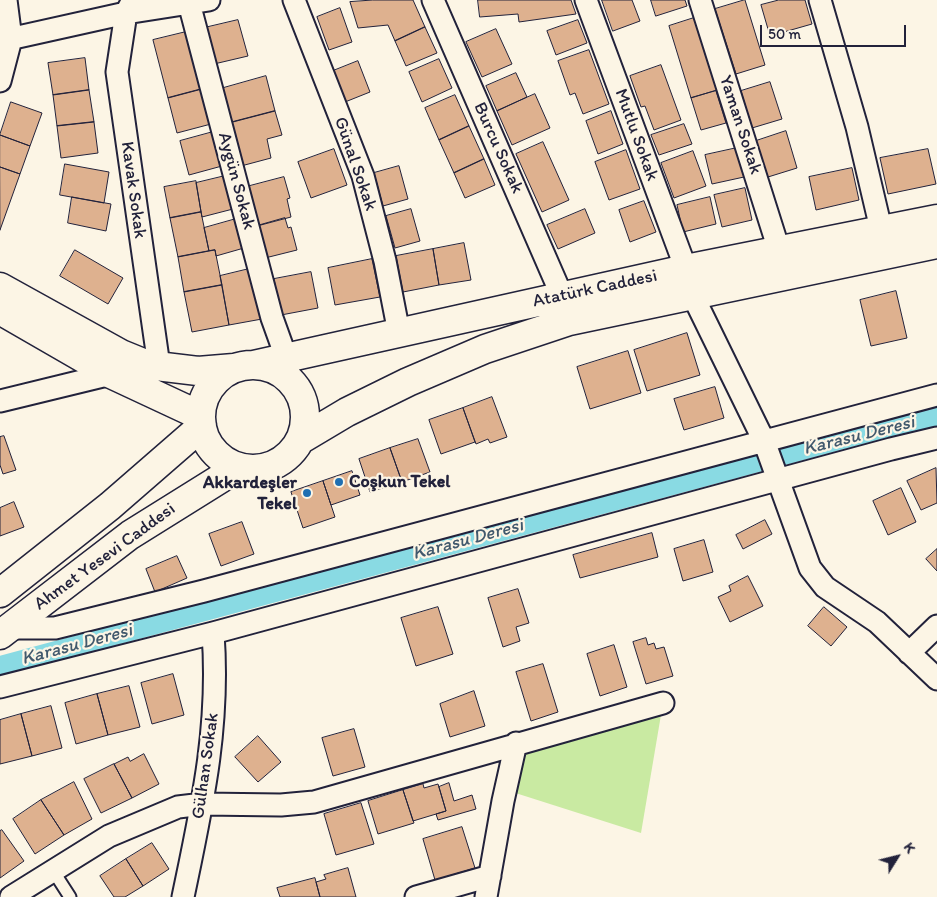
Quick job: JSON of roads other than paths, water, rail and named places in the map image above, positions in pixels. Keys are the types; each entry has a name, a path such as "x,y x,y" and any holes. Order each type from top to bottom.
{"highway":[{"name":"Atatürk Caddesi","path":"239,467 252,469 275,464 294,450 300,440 347,412 408,382 485,349 689,282 779,250 937,219"},
{"name":"Atatürk Caddesi","path":"201,421 206,396 210,387 225,373 244,366 562,296 689,282 937,244"},
{"path":"0,287 120,354 159,366 198,370 244,366 274,369 283,374 297,389 302,398 305,413 304,429 300,440"},
{"path":"0,310 111,374 201,421 209,445 216,453 239,467"},
{"name":"Ahmet Yesevi Caddesi","path":"0,593 110,506 201,421"},
{"name":"Ahmet Yesevi Caddesi","path":"4,631 130,535 239,467"}],"street":[{"path":"0,81 6,40 6,0"},
{"name":"Günal Sokak","path":"294,0 362,176 385,261 399,332"},
{"name":"Burcu Sokak","path":"433,0 562,296"},
{"name":"Mutlu Sokak","path":"586,0 689,282 764,441 804,556 816,579 840,598 877,622 937,680"},
{"name":"Yaman Sokak","path":"700,0 779,250"},
{"path":"820,0 857,127 881,229"},
{"path":"6,40 130,6 199,2"},
{"name":"Aygün Sokak","path":"199,2 272,318 286,357"},
{"name":"Kavak Sokak","path":"130,6 117,72 159,366"},
{"path":"0,401 111,374"},
{"path":"4,631 55,628 204,591 937,396"},
{"path":"0,687 213,634 937,438"},
{"path":"909,653 937,626"},
{"name":"Gülhan Sokak","path":"183,897 202,804 214,722 216,676 213,634"},
{"path":"12,897 52,869 108,836 178,807 202,804 281,805 314,802 663,703"},
{"path":"486,897 516,744"},
{"path":"416,897 490,876"}],"lane":[{"path":"52,869 70,897"}],"waterway":[{"name":"Karasu Deresi","path":"0,666 884,428 937,416"}],"place":[{"name":"Coşkun Tekel","path":"339,482"},
{"name":"Akkardeşler Tekel","path":"307,493"}]}
